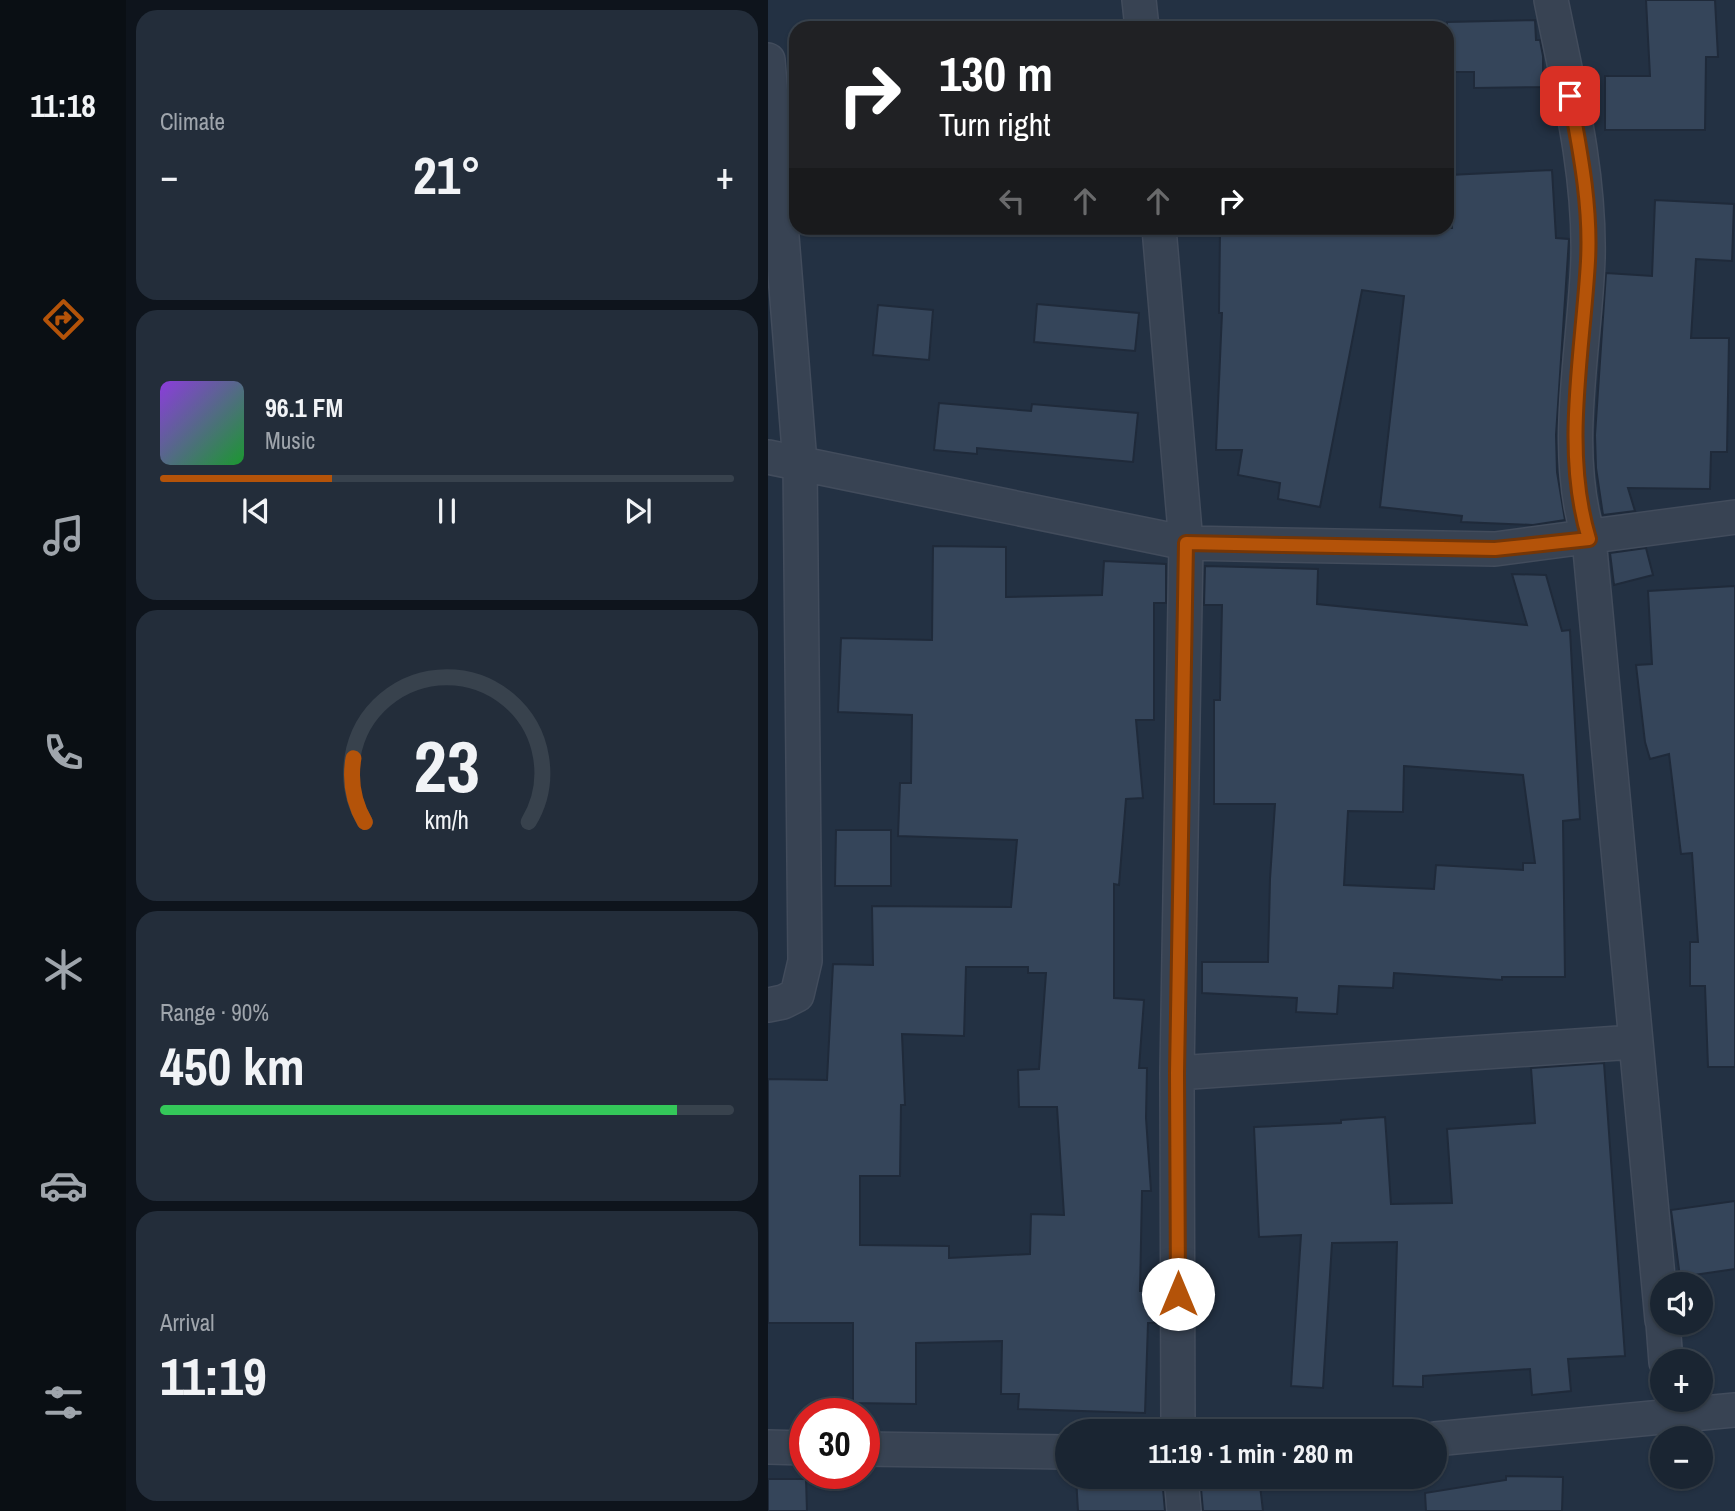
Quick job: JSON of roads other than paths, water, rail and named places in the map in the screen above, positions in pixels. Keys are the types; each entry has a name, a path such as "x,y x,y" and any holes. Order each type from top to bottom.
{"street":[{"path":"1139,0 1141,21"},
{"path":"1551,0 1585,179 1588,258 1576,424 1580,511 1589,539 1657,1272"},
{"path":"768,60 805,961 797,995 768,1005"},
{"path":"1160,235 1186,543 1177,1073 1178,1419"},
{"path":"784,460 1186,543 1495,549 1589,539 1735,517"},
{"path":"1177,1073 1634,1042"},
{"path":"1713,1409 1735,1410"},
{"path":"1447,1437 1650,1411"},
{"path":"768,1447 789,1448"},
{"path":"880,1449 1055,1452"},
{"path":"1182,1489 1184,1511"}]}
